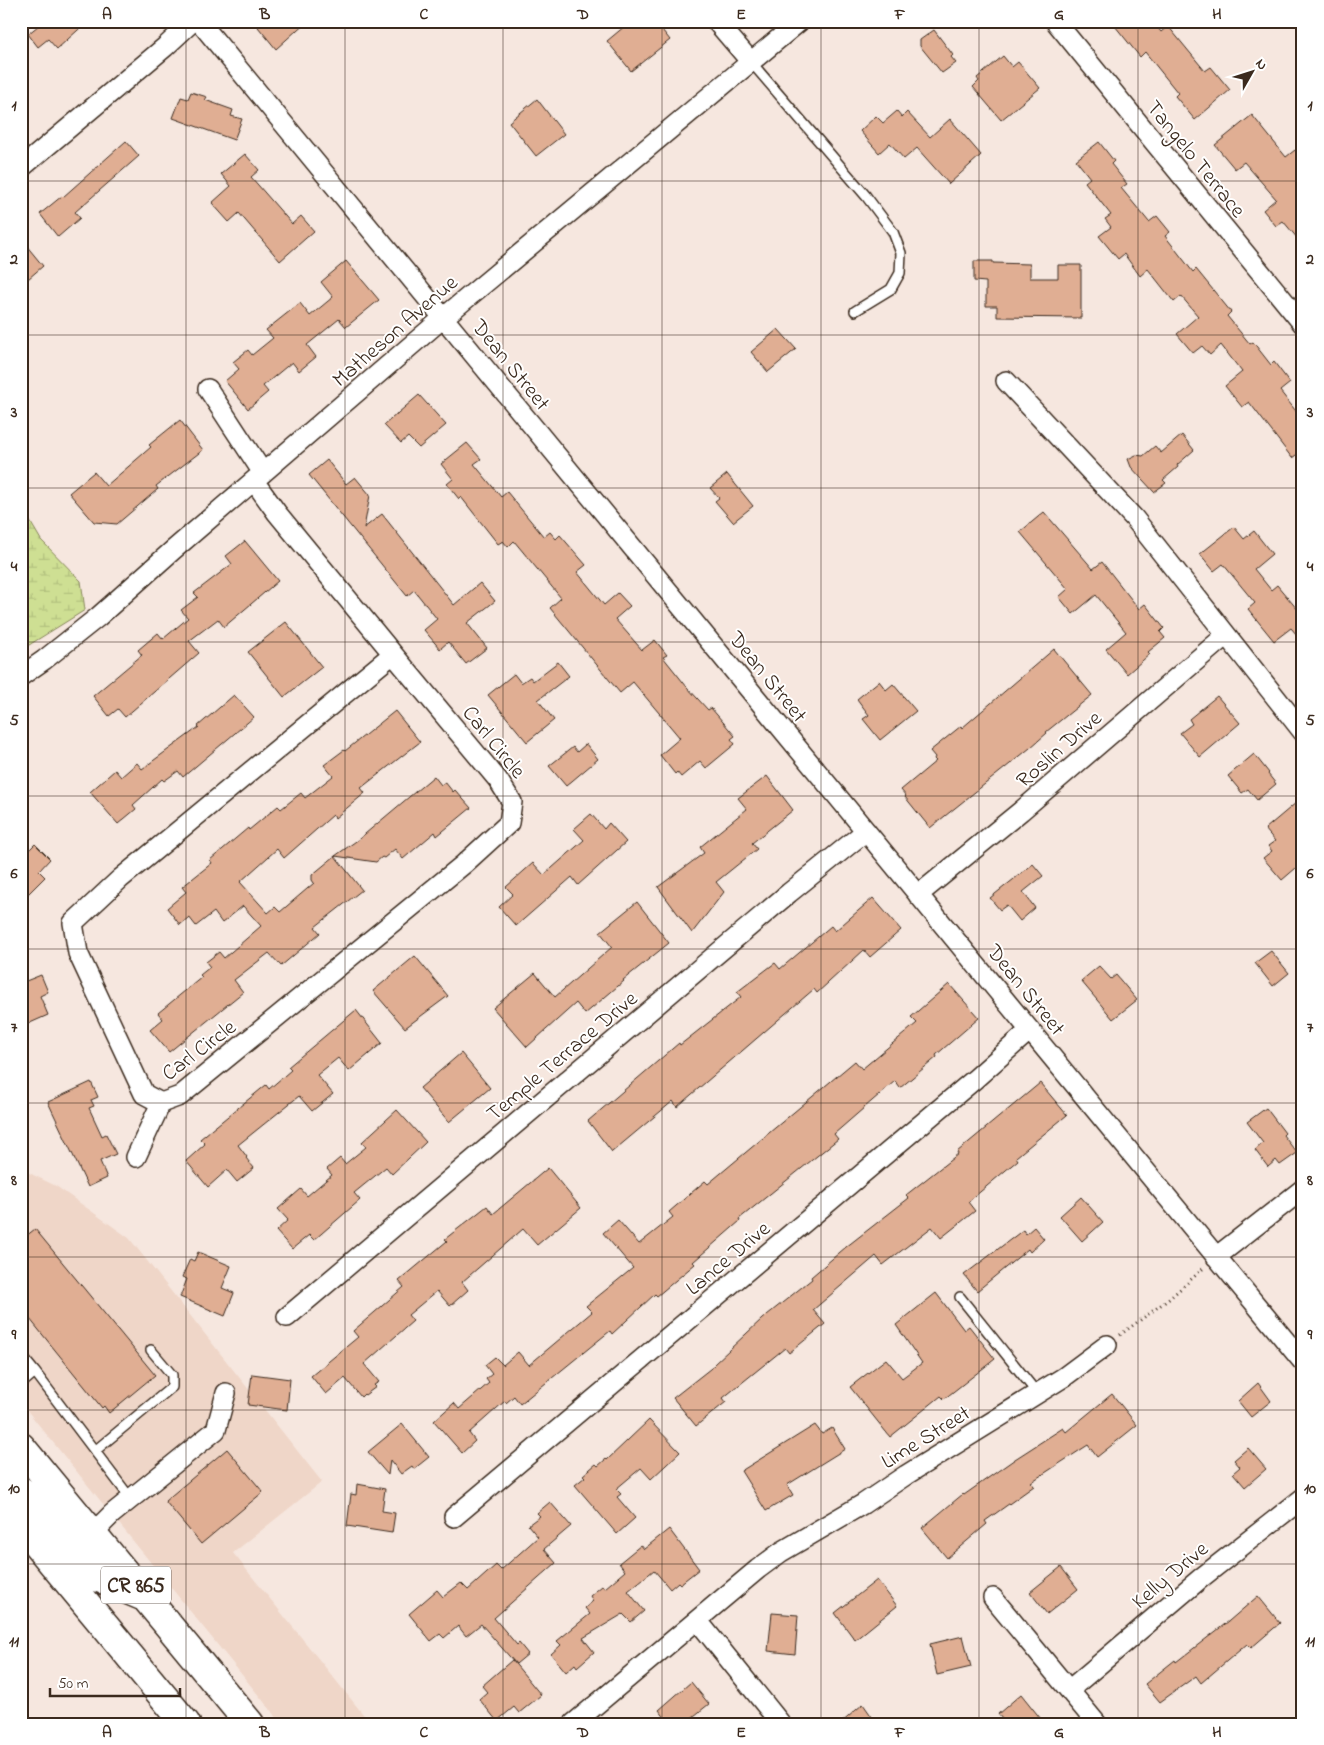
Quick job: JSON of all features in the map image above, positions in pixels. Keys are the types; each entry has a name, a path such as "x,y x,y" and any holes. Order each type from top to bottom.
{"main road":[{"name":"CR 865","path":"21,1447 250,1724"},
{"path":"21,1491 90,1574 146,1598"},
{"name":"CR 865","path":"21,1526 186,1724"}],"street":[{"path":"21,168 165,48 193,21"},
{"name":"Dean Street","path":"199,21 1303,1362"},
{"path":"716,21 751,62"},
{"name":"Matheson Avenue","path":"21,676 98,617 443,318 800,21"},
{"name":"Tangelo Terrace","path":"1055,21 1303,324"},
{"path":"1006,381 1134,518 1225,636 1303,732"},
{"name":"Carl Circle","path":"208,389 277,513 393,654 502,787 512,802 509,823 464,864 180,1096 161,1104 144,1094 78,953 73,923 120,879 393,654"},
{"name":"Roslin Drive","path":"918,895 1021,811 1225,636"},
{"name":"Temple Terrace Drive","path":"287,1317 782,899 866,831"},
{"name":"Lance Drive","path":"454,1517 937,1111 1030,1030"},
{"path":"136,1157 161,1104"},
{"path":"1216,1257 1303,1188"},
{"name":"Lime Street","path":"573,1724 758,1569 781,1552 862,1504 1064,1377 1107,1344"},
{"path":"93,1534 112,1514 216,1430 226,1393"},
{"name":"Kelly Drive","path":"1069,1690 1201,1578 1303,1498"},
{"path":"993,1598 1097,1724"},
{"path":"698,1621 781,1724"}],"lane":[{"path":"751,62 866,196 893,232 902,254 900,273 891,290 855,311"},
{"path":"960,1297 1037,1393"},
{"path":"96,1450 172,1387 172,1375 151,1350"},
{"path":"21,1355 96,1450 131,1499"},
{"path":"21,1384 35,1372"}],"path":[{"path":"1107,1344 1169,1299 1216,1257"}],"shaded area":[{"path":"21,1169 56,1186 129,1238 322,1482 233,1553 371,1724 282,1724 21,1403"}],"green space":[{"path":"21,506 41,540 81,581 85,610 21,650"}],"building":[{"path":"44,21 88,21 57,49 48,39 38,47 28,34"},
{"path":"265,21 307,21 276,49 258,27"},
{"path":"631,21 655,21 670,40 631,71 607,41"},
{"path":"1111,21 1152,21 1161,32 1168,26 1205,71 1211,67 1230,90 1195,120 1175,96 1178,93 1145,52 1140,57"},
{"path":"934,30 953,55 951,57 956,63 942,73 920,46 920,40"},
{"path":"1003,56 1012,67 1018,62 1040,88 1001,120 973,87 979,81 977,78"},
{"path":"191,92 207,97 205,100 233,110 231,116 242,119 234,140 173,118 181,97 188,99"},
{"path":"537,99 564,134 536,156 509,122"},
{"path":"897,111 902,117 907,112 930,137 950,119 981,155 949,184 917,148 904,159 890,143 879,153 860,131 876,116 883,123"},
{"path":"1252,115 1286,157 1295,150 1303,159 1303,245 1283,221 1276,226 1263,210 1276,199 1244,162 1235,169 1215,145"},
{"path":"126,141 139,156 75,212 80,218 58,237 40,214 63,197"},
{"path":"1099,142 1114,161 1111,164 1127,184 1121,188 1149,222 1157,216 1170,232 1165,236 1193,272 1196,269 1231,312 1227,316 1250,344 1253,342 1271,365 1274,362 1290,383 1280,391 1303,420 1303,450 1292,458 1249,402 1242,407 1225,386 1242,372 1221,345 1210,355 1202,346 1193,353 1177,334 1198,316 1181,296 1174,302 1148,269 1140,276 1124,254 1118,259 1099,236 1111,227 1105,219 1111,215 1085,182 1090,178 1076,160"},
{"path":"245,154 259,170 251,177 292,224 301,216 314,231 280,261 239,213 229,222 212,203 231,186 221,174"},
{"path":"21,239 43,266 21,285"},
{"path":"346,261 379,300 346,327 339,319 307,345 316,357 299,371 292,362 263,386 268,392 248,409 225,381 239,369 233,362 248,350 252,355 273,338 266,330 300,303 310,316 333,297 321,282"},
{"path":"974,261 1030,264 1030,278 1058,278 1058,265 1081,265 1081,318 997,317 997,306 986,306 986,282 974,281"},
{"path":"778,329 796,349 768,372 751,352"},
{"path":"419,395 446,425 419,448 408,437 401,443 384,425"},
{"path":"180,420 203,450 156,486 158,489 117,524 94,522 69,493 94,472 106,486 151,447 149,445"},
{"path":"1182,435 1194,450 1163,480 1166,483 1154,492 1131,467 1128,459 1136,455 1143,456 1155,446 1161,453"},
{"path":"467,443 481,459 474,464 501,497 507,492 544,537 550,532 556,539 560,535 586,565 577,572 604,605 618,593 630,606 615,619 642,650 655,640 667,655 663,657 687,687 708,710 711,708 735,736 731,739 735,744 706,768 700,761 681,777 677,772 675,774 660,755 680,738 633,682 620,693 550,608 561,598 514,541 508,547 503,541 498,544 461,497 459,499 447,484 453,479 441,464"},
{"path":"327,460 346,484 355,477 370,495 364,528 382,514 454,605 480,583 495,601 467,623 487,648 466,664 448,642 440,649 424,630 437,619 414,590 407,596 309,475"},
{"path":"727,474 753,506 733,522 715,501 719,498 710,488"},
{"path":"1044,512 1093,569 1102,562 1139,609 1145,604 1164,628 1160,632 1165,638 1148,652 1150,654 1127,674 1106,649 1126,632 1096,595 1073,614 1059,597 1068,589 1020,532"},
{"path":"1234,527 1244,539 1254,531 1272,554 1254,569 1271,590 1277,585 1303,616 1303,642 1291,628 1274,641 1248,609 1255,603 1223,564 1214,571 1200,554"},
{"path":"245,541 278,581 224,627 218,619 189,641 199,653 125,717 118,709 109,716 93,696 142,655 138,650 158,633 163,639 188,618 181,610 198,597 194,593 232,564 226,556"},
{"path":"286,622 322,667 284,697 248,652"},
{"path":"1054,649 1092,695 1046,732 1030,748 930,828 901,790 936,761 930,751 961,726 962,728"},
{"path":"558,662 569,676 538,700 554,720 527,742 488,695 514,674 521,683 530,677 533,681"},
{"path":"879,681 886,690 893,684 916,711 880,740 863,719 869,715 857,699"},
{"path":"234,695 254,717 183,777 178,771 164,781 162,779 133,805 136,809 118,824 90,792 115,770 121,777 137,763 142,769 199,727"},
{"path":"1217,696 1240,723 1200,757 1180,733 1192,724 1189,719"},
{"path":"395,711 420,742 361,788 365,793 335,818 333,815 284,858 277,849 240,882 268,913 275,907 280,912 314,883 312,875 335,856 362,890 315,927 320,933 281,966 269,953 234,980 243,992 169,1052 150,1030 163,1019 158,1013 202,977 200,975 210,967 206,962 219,952 224,958 261,926 243,906 222,923 214,912 196,926 189,917 180,925 167,908 186,892 182,887 212,863 210,860 248,828 249,830 278,806 281,809 301,793 305,798 333,776 324,765 345,751"},
{"path":"586,744 598,759 566,786 549,766 573,747 577,752"},
{"path":"1254,754 1276,784 1257,800 1248,789 1242,793 1228,776"},
{"path":"434,776 441,785 445,782 453,792 455,790 471,808 437,836 435,832 403,859 395,849 376,862 335,856 359,839"},
{"path":"767,776 793,810 752,843 757,849 716,882 724,892 692,933 658,887 704,853 700,847 747,809 738,798"},
{"path":"1303,797 1303,862 1282,880 1263,858 1272,851 1268,846 1275,841 1265,829"},
{"path":"591,814 604,829 609,823 626,842 578,885 572,877 516,926 499,907 513,894 506,887 533,863 544,875 584,840 574,829"},
{"path":"35,844 50,859 39,871 45,877 21,901 21,858"},
{"path":"1033,864 1043,876 1023,892 1035,908 1020,921 1007,905 1000,910 990,898"},
{"path":"873,898 901,930 870,957 864,950 817,993 814,989 677,1107 673,1101 612,1152 588,1121 679,1043 680,1045 741,997 737,992 775,963 780,969 831,926 835,931"},
{"path":"637,902 669,943 585,1014 576,1003 527,1047 493,1008 535,973 555,997 612,947 600,932"},
{"path":"1271,951 1289,973 1273,986 1255,963"},
{"path":"415,956 448,996 405,1028 373,991"},
{"path":"1099,966 1111,979 1116,975 1137,1000 1113,1019 1081,981"},
{"path":"41,975 48,992 40,996 48,1015 21,1027 21,983"},
{"path":"949,984 979,1018 900,1088 895,1081 834,1134 838,1139 739,1219 740,1221 693,1262 695,1264 657,1296 655,1294 612,1334 610,1331 520,1404 514,1396 506,1403 505,1401 469,1433 475,1441 462,1453 434,1421 454,1403 459,1409 489,1383 486,1379 492,1374 485,1365 495,1357 503,1365 518,1352 529,1365 592,1312 586,1306 633,1268 603,1233 618,1220 639,1244 673,1217 669,1212 705,1181 708,1184 855,1061 862,1069 917,1023 911,1017"},
{"path":"356,1010 382,1043 349,1071 338,1058 317,1075 333,1094 312,1111 299,1096 238,1145 254,1168 237,1182 227,1170 208,1187 186,1161 205,1144 200,1139 266,1085 269,1089 291,1070 288,1067"},
{"path":"461,1053 490,1088 449,1122 420,1088"},
{"path":"91,1082 98,1097 91,1100 94,1106 89,1108 102,1136 106,1134 116,1154 100,1161 107,1178 88,1187 48,1102"},
{"path":"1040,1083 1067,1115 1016,1157 1018,1160 968,1202 975,1211 941,1238 932,1227 883,1265 876,1256 813,1310 825,1324 789,1353 785,1348 723,1398 726,1402 696,1426 673,1398 715,1365 762,1319 812,1279 811,1277 846,1247 909,1198 906,1195 958,1154 957,1152"},
{"path":"1266,1108 1297,1153 1280,1165 1276,1160 1268,1167 1255,1150 1263,1143 1247,1122"},
{"path":"397,1110 426,1142 392,1174 386,1167 354,1193 360,1200 314,1240 309,1235 292,1249 276,1231 288,1220 278,1209 301,1189 307,1196 332,1175 327,1169 340,1158 345,1164 366,1147 362,1142"},
{"path":"548,1168 581,1208 537,1245 523,1229 462,1282 468,1290 450,1306 437,1291 408,1315 413,1321 364,1364 379,1382 374,1385 376,1387 361,1397 345,1378 326,1394 311,1376 358,1337 353,1331 404,1287 399,1281 447,1241 445,1239 487,1206 493,1214"},
{"path":"1081,1197 1103,1222 1082,1241 1060,1216"},
{"path":"1034,1227 1044,1239 1030,1252 1028,1249 977,1291 964,1275 1023,1230 1026,1234"},
{"path":"35,1229 155,1375 109,1413 104,1406 102,1408 21,1308 21,1240"},
{"path":"198,1252 231,1266 222,1288 234,1293 225,1316 180,1297 187,1279 182,1277 190,1259 194,1261"},
{"path":"936,1293 964,1330 969,1326 995,1359 944,1399 941,1396 890,1437 850,1387 886,1359 902,1378 922,1363 896,1325"},
{"path":"252,1374 290,1379 287,1410 248,1405"},
{"path":"1258,1383 1271,1401 1251,1417 1238,1401"},
{"path":"1112,1394 1137,1425 1097,1457 1088,1445 1031,1482 1034,1486 985,1521 987,1524 947,1558 922,1528 963,1494 1015,1459 1063,1428 1066,1432"},
{"path":"649,1420 680,1452 651,1479 641,1468 616,1489 621,1494 617,1497 635,1518 617,1534 575,1485 596,1464 598,1466 607,1460"},
{"path":"402,1424 429,1457 414,1469 412,1466 401,1474 390,1460 388,1475 368,1452"},
{"path":"815,1425 822,1434 832,1428 845,1449 787,1485 793,1495 766,1511 741,1471"},
{"path":"1248,1448 1266,1469 1245,1487 1233,1473 1240,1467 1234,1460"},
{"path":"227,1449 263,1492 201,1544 165,1501"},
{"path":"357,1484 385,1489 382,1511 395,1513 392,1533 347,1526 351,1494 356,1495"},
{"path":"550,1502 571,1526 544,1549 556,1563 494,1618 517,1645 519,1643 528,1654 516,1664 481,1624 466,1636 458,1626 444,1638 440,1634 431,1641 409,1614 437,1590 443,1597 461,1583 468,1590 496,1565 501,1570 538,1537 528,1525 540,1516 537,1513"},
{"path":"669,1529 699,1569 680,1584 678,1582 670,1589 654,1570 628,1591 644,1611 631,1622 623,1614 583,1638 594,1652 577,1667 575,1664 566,1672 551,1654 561,1645 557,1641 590,1614 585,1608 593,1601 590,1596 602,1586 605,1588 625,1571 619,1563 641,1545 644,1549"},
{"path":"1061,1567 1078,1589 1047,1614 1030,1592"},
{"path":"877,1580 897,1606 855,1640 835,1613"},
{"path":"1258,1596 1280,1623 1251,1648 1247,1644 1201,1683 1196,1676 1160,1702 1145,1684 1229,1621"},
{"path":"772,1613 798,1615 795,1654 768,1651"},
{"path":"963,1636 971,1667 937,1675 930,1644"},
{"path":"512,1660 541,1695 519,1713 514,1707 497,1721 479,1699 487,1692 482,1686"},
{"path":"691,1682 709,1704 684,1724 670,1724 659,1710"},
{"path":"1021,1694 1045,1724 1006,1724 998,1714"},
{"path":"863,1704 877,1724 840,1724 856,1710"}]}
